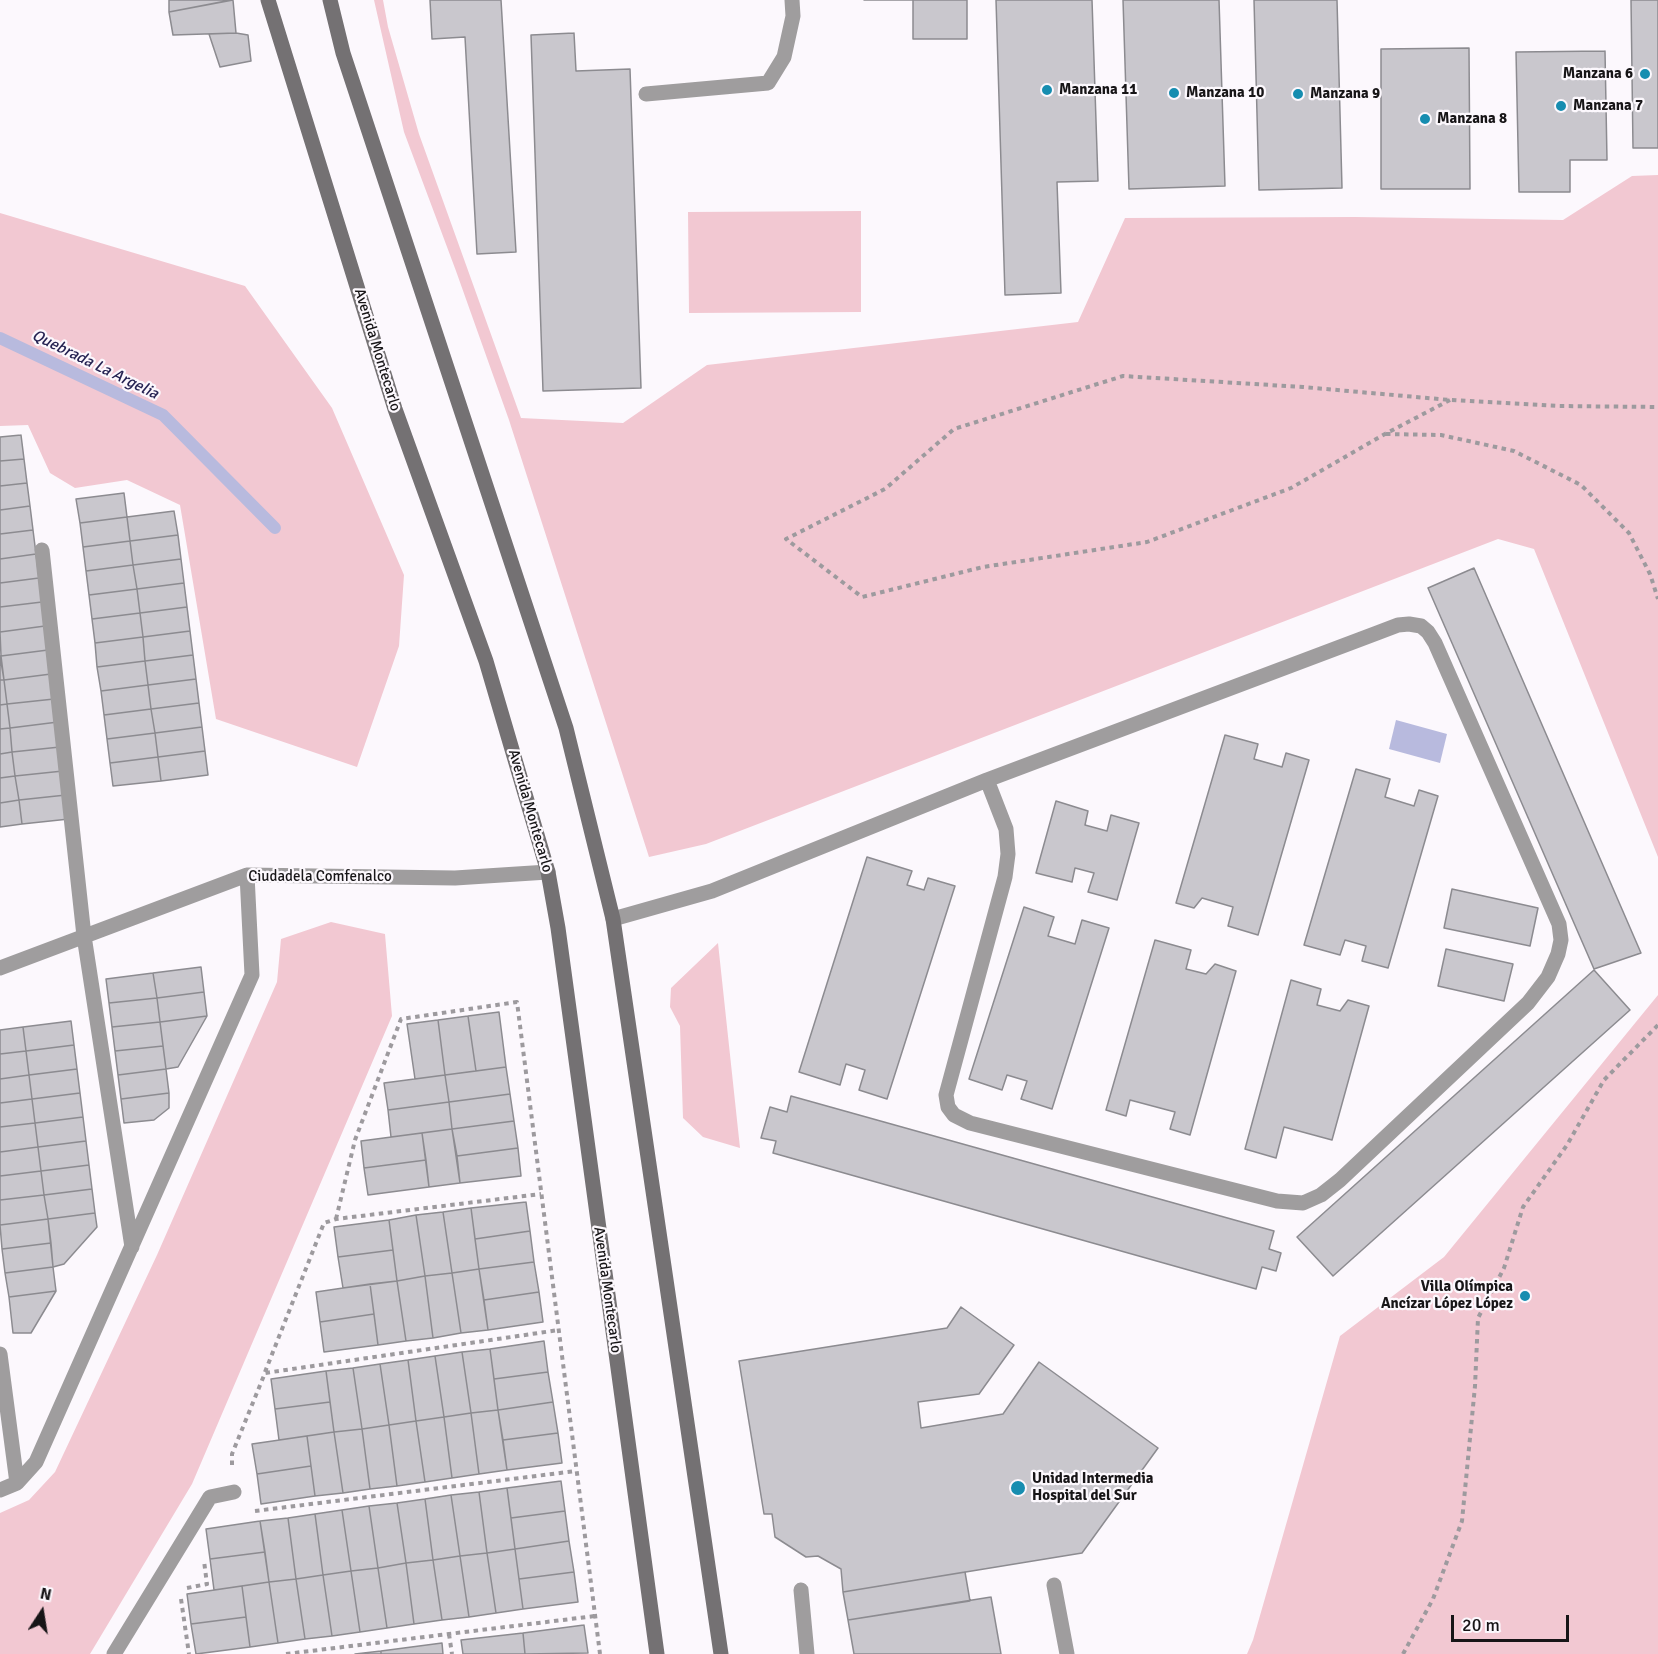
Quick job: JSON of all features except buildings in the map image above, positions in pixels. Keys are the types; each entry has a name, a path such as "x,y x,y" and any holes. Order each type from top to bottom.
{"main road":[{"name":"Avenida Montecarlo","path":"268,0 395,410 486,661 548,872 560,939 657,1654"},
{"path":"330,0 343,53 566,728 613,919 721,1654"}],"street":[{"path":"646,94 768,83 784,57 793,16 792,0"},
{"path":"42,550 84,936 132,1247"},
{"path":"613,919 712,891 987,780 1398,626 1421,626 1435,643 1559,924 1561,940 1558,954 1548,977 1514,1017 1340,1180 1321,1195 1303,1203 1277,1201 970,1122 954,1114 948,1107 946,1095 1005,877 1008,854 1006,829 987,780"},
{"name":"Ciudadela Comfenalco","path":"0,968 247,875 455,878 548,872"},
{"path":"0,1490 17,1484 36,1462 252,975 247,875"},
{"path":"0,1354 17,1484"},
{"path":"114,1654 210,1497 234,1492"},
{"path":"1054,1585 1066,1654"},
{"path":"801,1590 807,1654"}],"path":[{"path":"1450,400 1290,488 1147,542 983,567 862,597 786,539 885,489 954,429 1123,376 1303,387 1450,400 1558,406 1658,407"},
{"path":"1385,434 1441,435 1514,451 1581,485 1629,532 1650,574 1658,599"},
{"path":"336,1220 355,1140 401,1019 517,1002 600,1654"},
{"path":"1403,1654 1433,1599 1462,1521 1478,1318 1504,1268 1523,1207 1567,1145 1604,1080 1658,1025"},
{"path":"234,1492 232,1454 324,1223 541,1194"},
{"path":"265,1373 559,1330"},
{"path":"246,1512 576,1471"},
{"path":"189,1654 180,1589 207,1584 199,1518"},
{"path":"286,1654 595,1616"},
{"path":"449,1634 452,1654"}],"shaded area":[{"path":"374,0 383,0 388,27 419,134 521,418 623,423 707,365 1078,322 1125,218 1355,217 1563,220 1632,176 1658,175 1658,857 1534,549 1498,539 706,844 649,857 509,420 404,132"},
{"path":"861,211 861,312 689,313 688,212"},
{"path":"0,213 245,286 332,408 404,575 399,646 357,767 216,719 180,505 127,480 75,488 50,473 28,425 0,426"},
{"path":"331,922 385,934 392,1016 192,1484 90,1654 0,1654 0,1513 29,1500 55,1472 157,1255 277,982 281,939"},
{"path":"718,943 740,1148 703,1137 683,1118 680,1026 670,1007 671,988"},
{"name":"Villa Olímpica Ancízar López López","path":"1658,995 1658,1654 1247,1654 1253,1640 1340,1336 1444,1257"}],"water":[{"path":"1396,720 1447,734 1440,763 1389,749"}],"waterway":[{"name":"Quebrada La Argelia","path":"0,338 163,415 275,528"}],"place":[{"name":"Manzana 6","path":"1645,74"},
{"name":"Manzana 11","path":"1047,90"},
{"name":"Manzana 10","path":"1174,93"},
{"name":"Manzana 9","path":"1298,94"},
{"name":"Manzana 7","path":"1561,106"},
{"name":"Manzana 8","path":"1425,119"},
{"name":"Villa Olímpica Ancízar López López","path":"1525,1296"},
{"name":"Unidad Intermedia Hospital del Sur","path":"1018,1488"}]}
